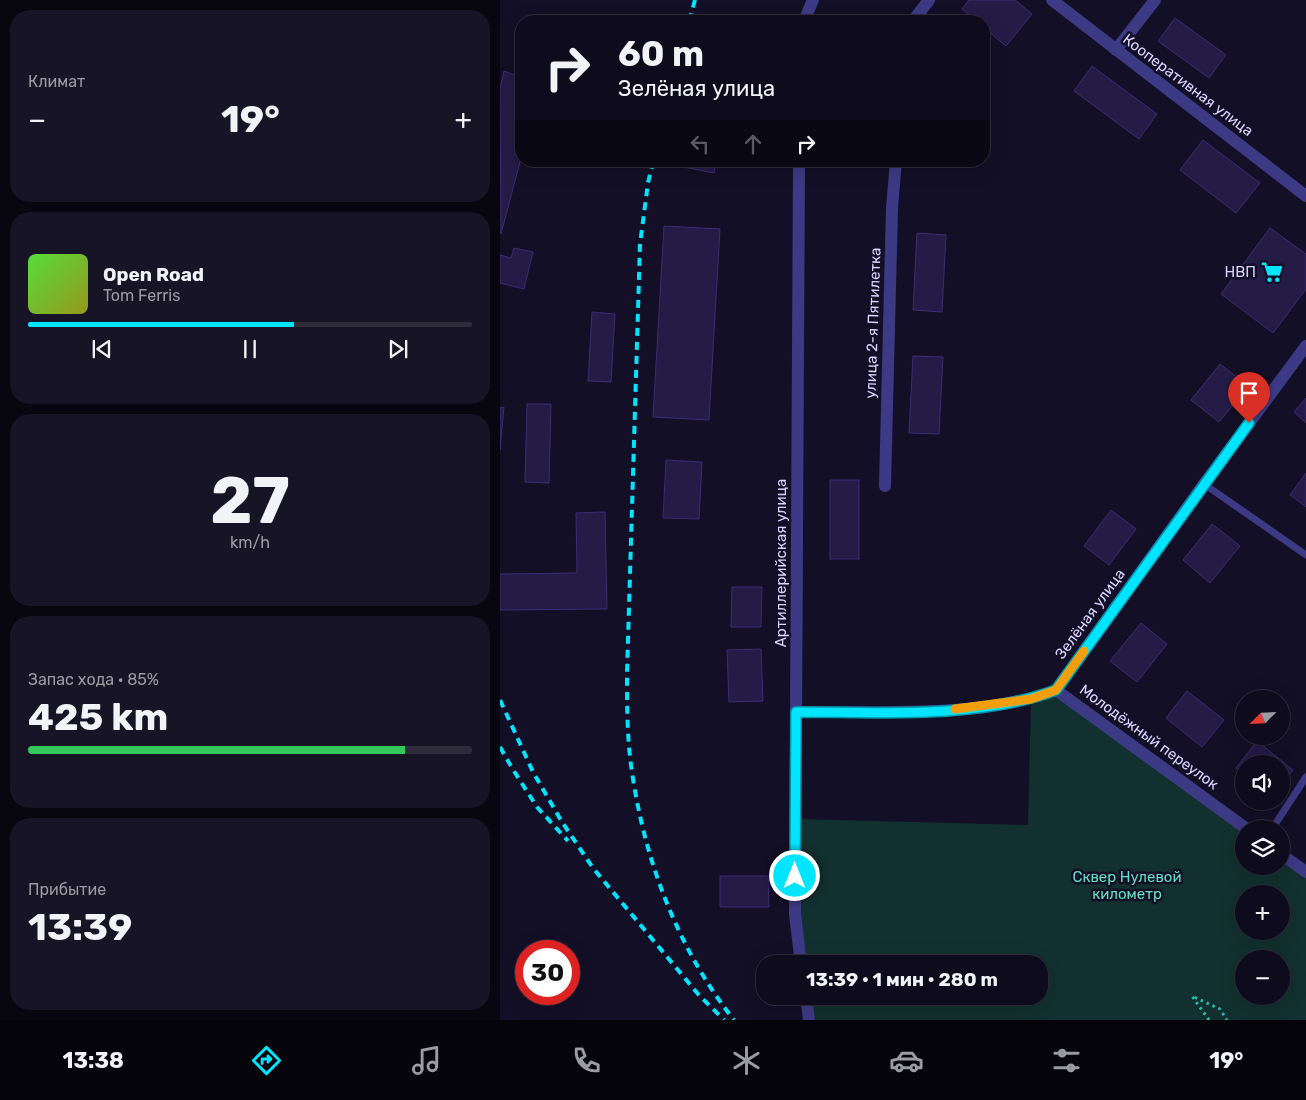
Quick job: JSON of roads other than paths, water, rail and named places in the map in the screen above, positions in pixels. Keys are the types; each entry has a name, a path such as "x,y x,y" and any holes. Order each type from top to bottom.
{"street":[{"path":"807,15 813,0"},
{"path":"918,15 929,0"},
{"name":"Кооперативная улица","path":"1052,0 1306,196"},
{"path":"1116,50 1154,0"},
{"name":"Артиллерийская улица","path":"799,167 795,914 800,955"},
{"name":"улица 2-я Пятилетка","path":"885,486 892,208 895,167"},
{"name":"Зелёная улица","path":"1056,690 1306,346"},
{"path":"796,712 937,711 1031,699 1056,690"},
{"name":"Молодёжный переулок","path":"1056,690 1235,820"},
{"path":"1290,860 1306,872"},
{"path":"807,1005 809,1020"}],"lane":[{"path":"1204,484 1306,555"},
{"path":"1278,820 1306,777"}],"railway":[{"path":"691,15 695,0"},
{"path":"652,167 640,244 627,673 629,748 638,806 646,839 667,903 696,964 734,1020"},
{"path":"500,700 533,772 562,822 593,868 698,994 724,1020"},
{"path":"500,747 537,807 568,841"}],"place":[{"name":"НВП","path":"1272,272"}],"park label":[{"name":"Сквер Нулевой километр","path":"1127,886"}]}
